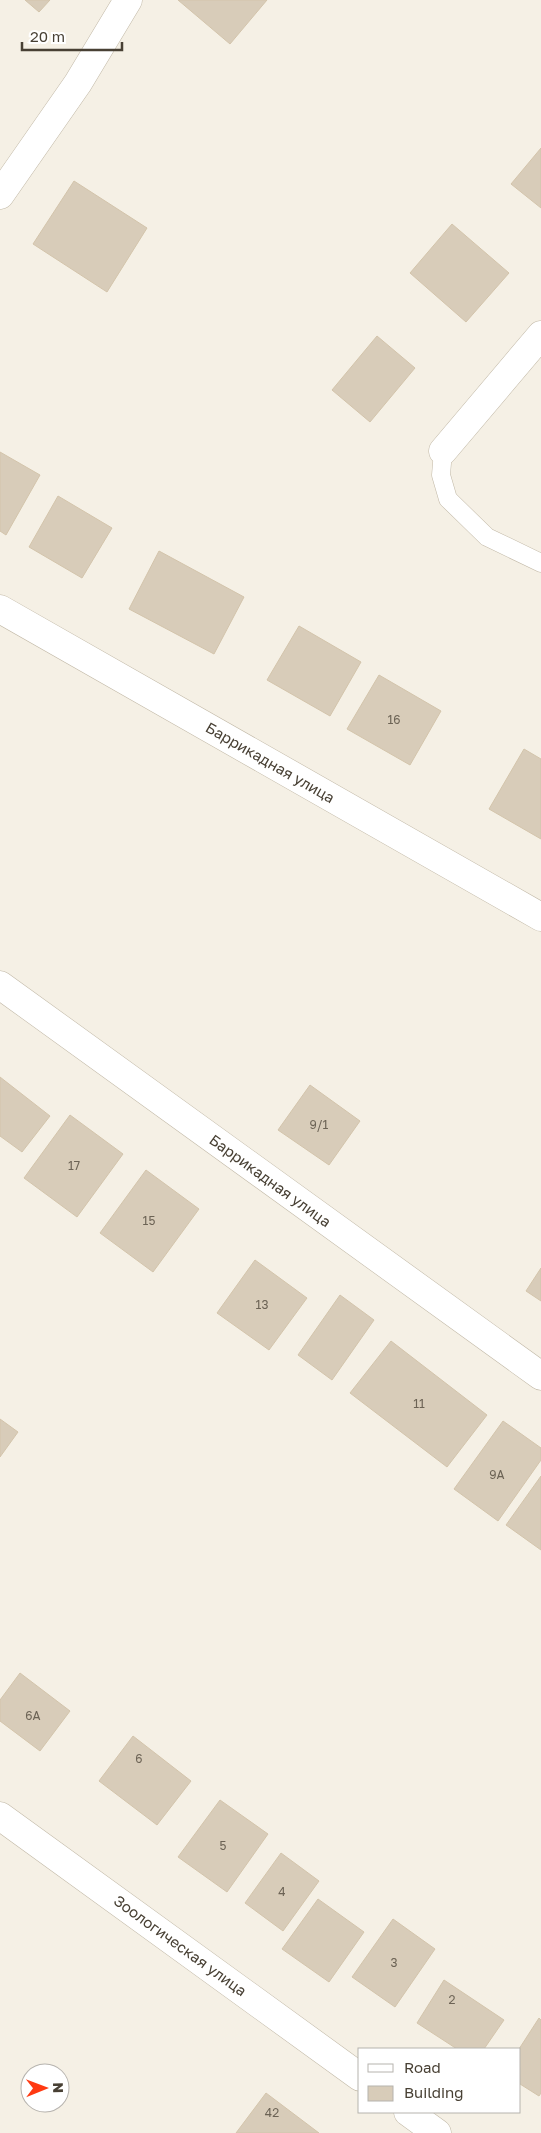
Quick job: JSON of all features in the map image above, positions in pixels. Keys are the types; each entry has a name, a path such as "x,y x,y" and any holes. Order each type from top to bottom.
{"street":[{"path":"0,195 78,83 128,0"},
{"path":"443,451 541,336"},
{"name":"Баррикадная улица","path":"0,609 541,917"},
{"name":"Баррикадная улица","path":"0,985 541,1376"},
{"name":"Зоологическая улица","path":"0,1816 358,2076"},
{"path":"409,2113 437,2133"}],"lane":[{"path":"443,451 441,475 448,499 487,538 541,563"}],"building":[{"path":"25,0 50,0 39,12"},
{"path":"178,0 267,0 230,44"},
{"path":"541,148 541,208 511,184"},
{"path":"74,181 147,228 107,292 33,244"},
{"path":"452,224 509,273 466,322 410,273"},
{"path":"377,336 415,368 370,422 332,390"},
{"path":"0,452 40,475 6,535 0,531"},
{"path":"58,496 112,528 82,578 29,547"},
{"path":"159,551 244,597 214,654 129,609"},
{"path":"299,626 361,662 330,716 267,680"},
{"path":"379,675 441,711 410,765 347,729"},
{"path":"524,749 541,759 541,839 489,809"},
{"path":"0,1077 50,1116 22,1152 0,1136"},
{"path":"310,1085 360,1121 329,1165 278,1130"},
{"path":"70,1115 123,1154 77,1217 24,1178"},
{"path":"146,1170 199,1209 153,1272 100,1233"},
{"path":"255,1260 307,1298 269,1350 217,1313"},
{"path":"541,1268 541,1301 526,1291"},
{"path":"340,1295 374,1320 332,1380 298,1355"},
{"path":"391,1341 487,1415 447,1467 350,1393"},
{"path":"0,1419 18,1432 0,1457"},
{"path":"503,1421 541,1448 541,1460 498,1521 454,1489"},
{"path":"541,1476 541,1550 506,1525"},
{"path":"20,1673 70,1711 40,1751 0,1721 0,1700"},
{"path":"133,1736 191,1781 157,1825 99,1781"},
{"path":"220,1800 268,1834 227,1892 178,1857"},
{"path":"281,1853 319,1881 283,1931 245,1903"},
{"path":"318,1899 364,1932 329,1982 282,1949"},
{"path":"393,1919 435,1949 395,2007 352,1977"},
{"path":"444,1980 504,2020 485,2048 455,2048 417,2023"},
{"path":"539,2018 541,2020 541,2093 539,2096 521,2085 520,2048"},
{"path":"266,2093 319,2133 236,2133"}]}
